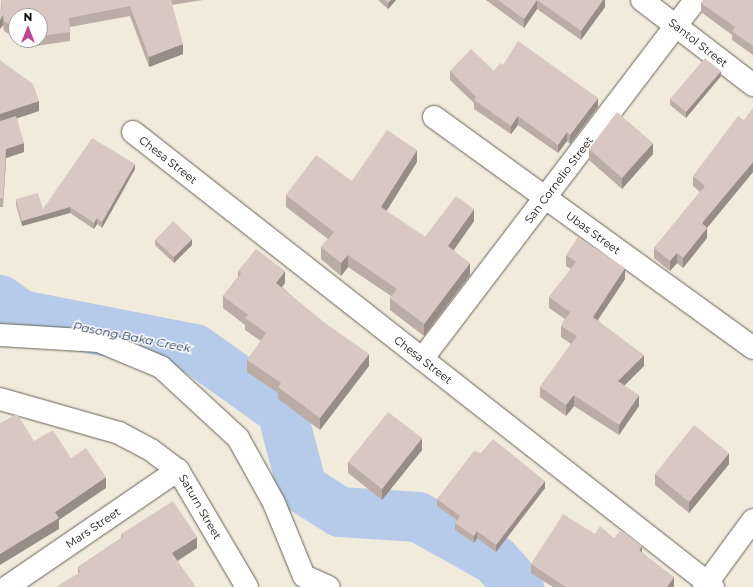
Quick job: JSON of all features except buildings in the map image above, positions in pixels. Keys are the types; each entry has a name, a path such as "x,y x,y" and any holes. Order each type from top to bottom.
{"street":[{"name":"Santol Street","path":"642,0 753,85"},
{"name":"San Cornelio Street","path":"422,359 695,0"},
{"name":"Ubas Street","path":"434,117 753,348"},
{"name":"Chesa Street","path":"133,132 708,586"},
{"path":"0,336 99,341 161,367 238,438 274,502 304,576 329,587"},
{"name":"Saturn Street","path":"0,399 119,433 151,450 178,470 247,587"},
{"name":"Mars Street","path":"7,587 178,470"},
{"path":"708,586 753,520"}],"waterway":[{"name":"Pasong Baka Creek","path":"0,300 21,315 195,349 282,411 302,488 340,512 418,517 495,560 519,587"}]}
